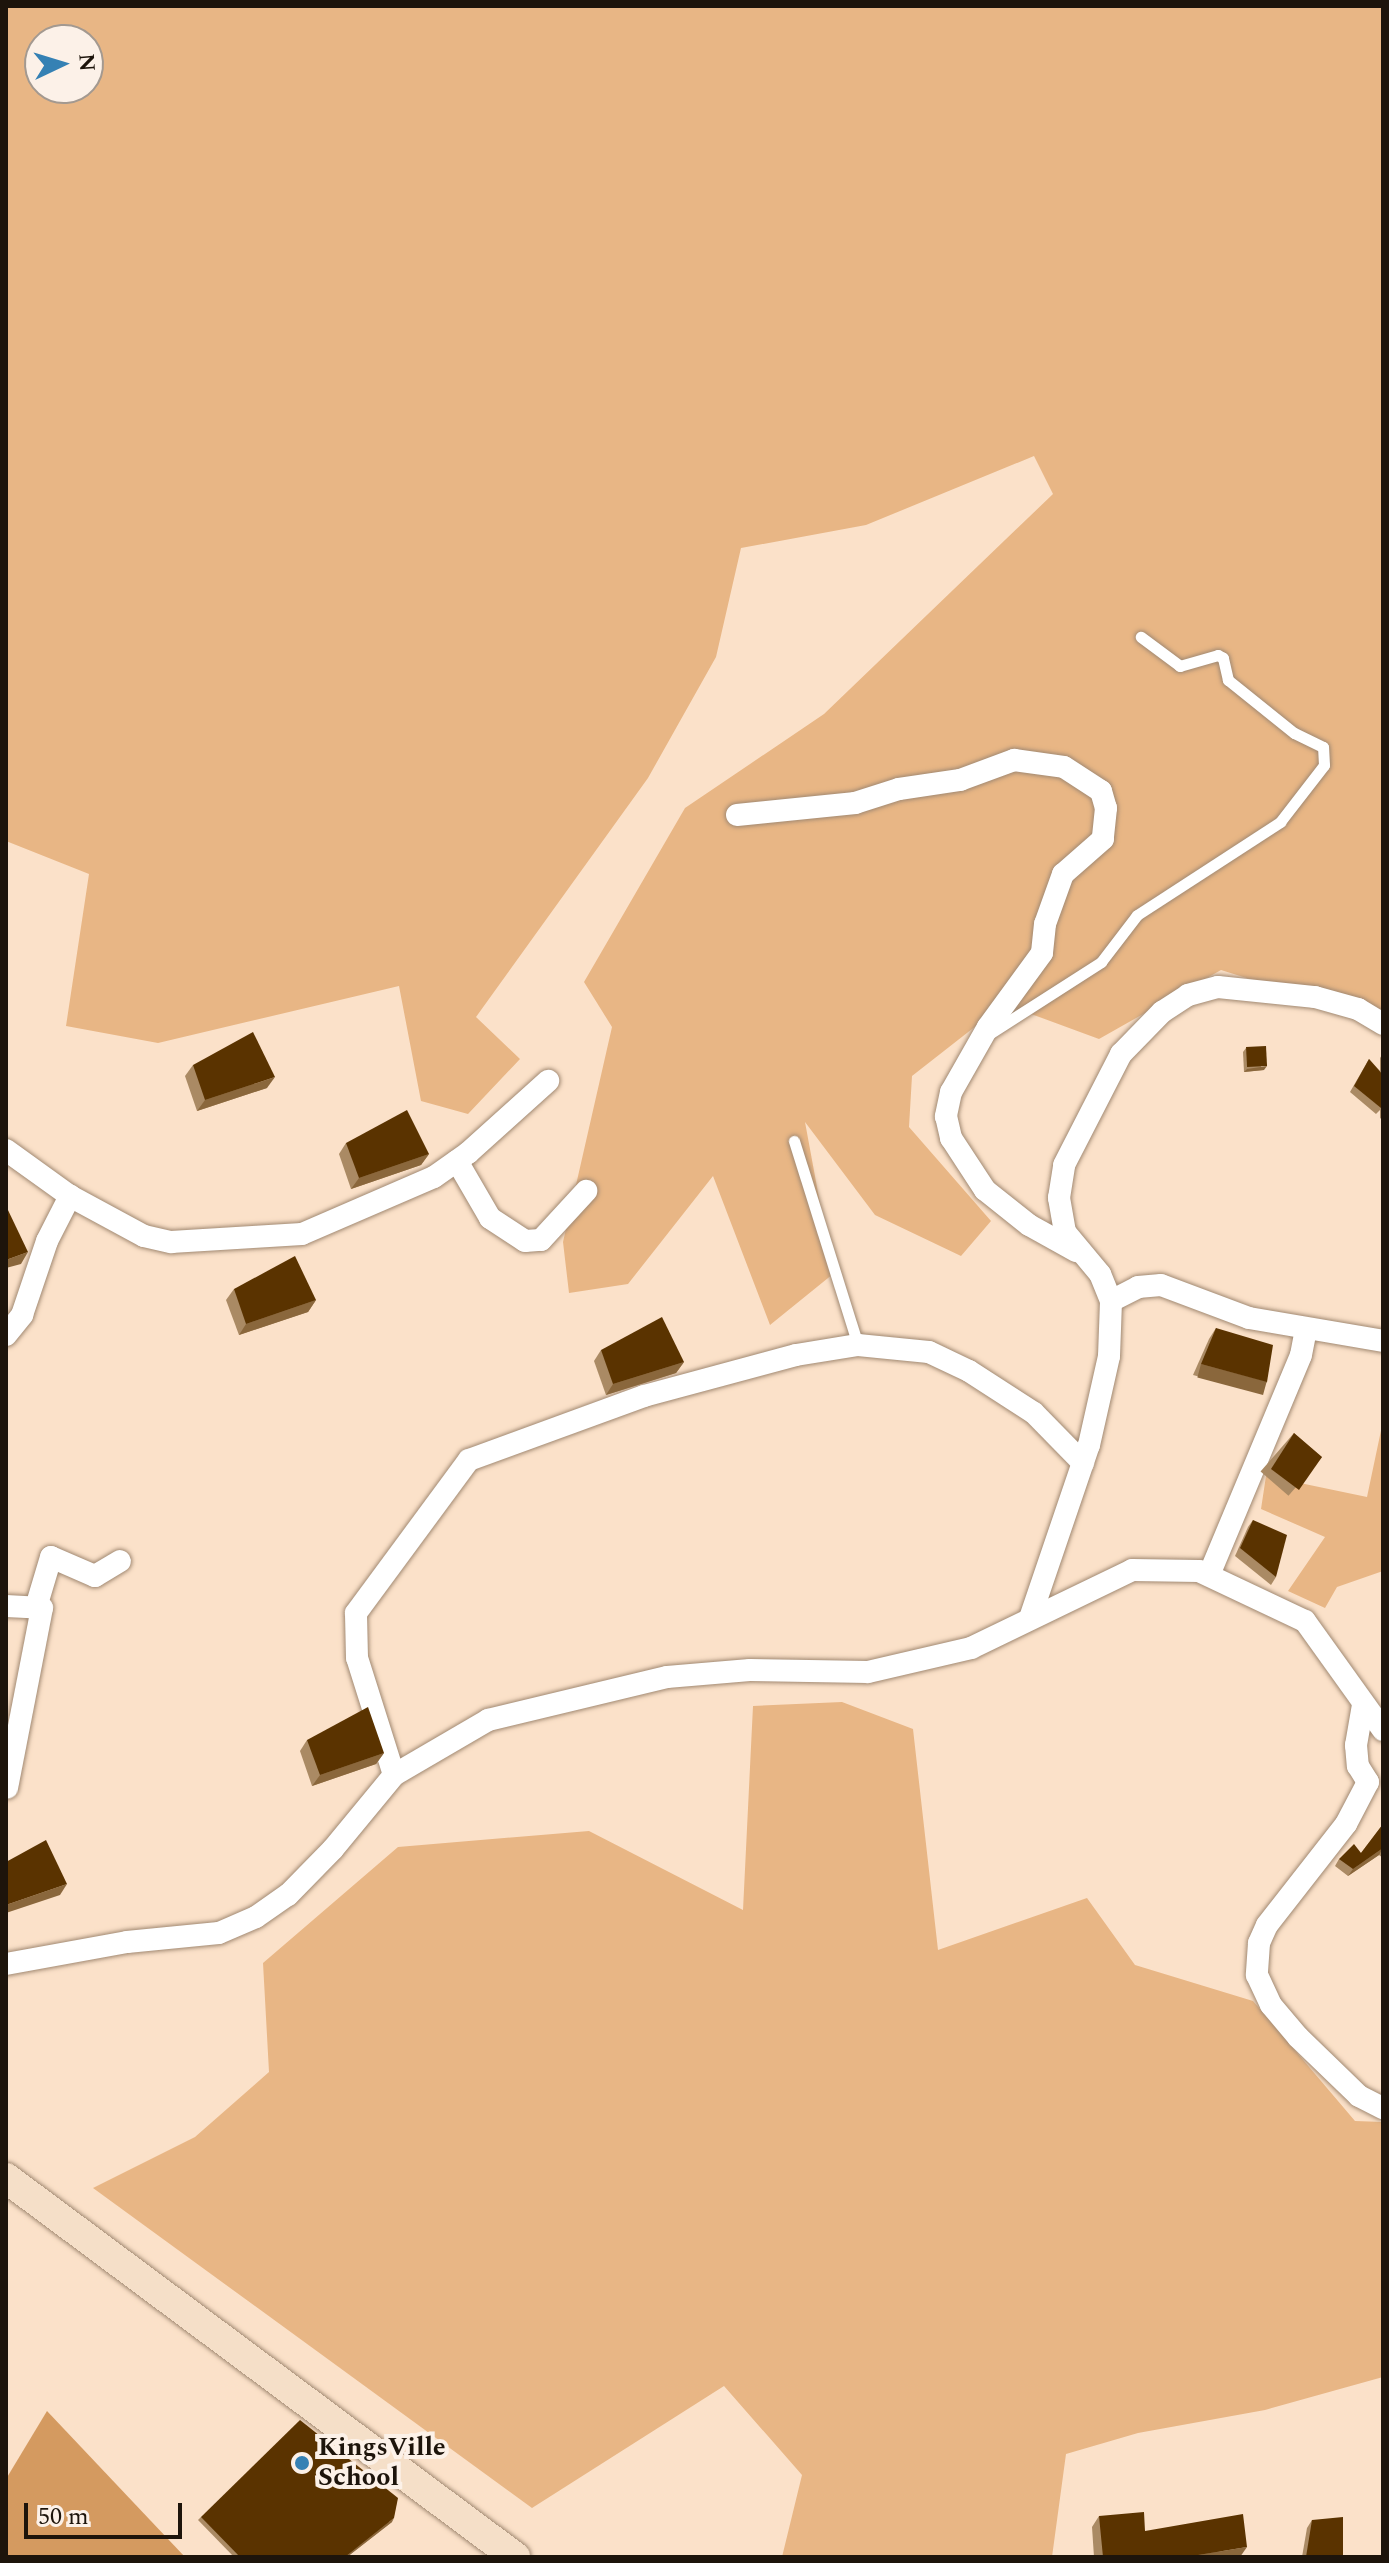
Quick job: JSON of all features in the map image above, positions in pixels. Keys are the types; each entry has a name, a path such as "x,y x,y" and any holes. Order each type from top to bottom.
{"main road":[{"path":"6,2178 515,2557"}],"street":[{"path":"737,815 855,803 960,780 1014,760 1064,767 1101,791 1103,839 1063,874 1045,924 1042,953 981,1039 951,1092 946,1116 951,1138 985,1190 1029,1225 1076,1251 1100,1274 1111,1301 1109,1356 1083,1463 1030,1618"},
{"path":"1076,1251 1065,1232 1059,1198 1064,1165 1121,1054 1162,1012 1188,995 1218,987 1315,997 1358,1009 1383,1024"},
{"path":"6,1150 70,1196 144,1236 171,1242 302,1234 434,1177 457,1161 548,1081"},
{"path":"457,1161 490,1218 525,1241 541,1240 586,1191"},
{"path":"6,1335 22,1315 47,1241 70,1196"},
{"path":"1111,1301 1138,1287 1161,1285 1249,1318 1383,1341"},
{"path":"1209,1575 1301,1355 1306,1330"},
{"path":"394,1775 357,1658 356,1613 469,1460 644,1396 796,1355 858,1345 929,1352 969,1371 1034,1413 1083,1463"},
{"path":"37,1604 51,1557 95,1576 120,1561"},
{"path":"6,1964 127,1942 219,1933 256,1917 288,1895 333,1849 394,1775 488,1720 667,1677 750,1670 868,1672 971,1648 1132,1570 1209,1575 1305,1621 1383,1730"},
{"path":"6,1606 37,1604 42,1608 7,1788"},
{"path":"1363,1705 1356,1745 1358,1766 1376,1776 1346,1824 1267,1925 1259,1943 1257,1975 1271,2005 1298,2037 1359,2096 1383,2108"}],"lane":[{"path":"981,1039 1101,962 1137,915 1280,822 1324,765 1323,747 1294,733 1228,680 1223,658 1180,666 1141,637"},
{"path":"794,1141 858,1345"}],"shaded area":[{"path":"6,6 1383,6 1383,1021 1221,970 1099,1039 1004,1004 912,1076 909,1127 991,1221 961,1256 875,1215 805,1122 833,1274 770,1325 713,1176 628,1284 569,1293 563,1242 612,1027 584,982 685,808 824,714 1053,494 1034,456 866,525 741,548 716,657 648,778 476,1017 520,1059 468,1114 421,1101 399,986 158,1043 66,1026 89,874 6,841"},
{"path":"1383,1421 1383,1571 1337,1587 1325,1608 1288,1591 1325,1537 1261,1509 1266,1476 1367,1497"},
{"path":"842,1702 913,1729 938,1950 1087,1898 1135,1965 1253,2001 1355,2121 1383,2122 1383,2377 1265,2410 1138,2433 1066,2454 1052,2557 782,2557 802,2475 724,2386 532,2508 93,2188 195,2137 269,2072 263,1963 398,1847 589,1831 743,1910 753,1706"},
{"path":"47,2411 185,2557 6,2557 6,2479"}],"building":[{"path":"253,1032 275,1077 205,1100 193,1065"},
{"path":"1266,1046 1267,1066 1247,1067 1246,1047"},
{"path":"1369,1059 1383,1075 1381,1108 1354,1086"},
{"path":"407,1110 429,1154 359,1178 346,1143"},
{"path":"6,1208 28,1252 6,1260"},
{"path":"295,1256 316,1300 246,1324 234,1289"},
{"path":"662,1317 684,1362 613,1384 601,1350"},
{"path":"1216,1328 1273,1345 1267,1382 1201,1364"},
{"path":"1294,1433 1322,1457 1299,1490 1271,1469"},
{"path":"1253,1520 1287,1535 1276,1577 1240,1548"},
{"path":"368,1707 384,1753 320,1775 307,1740"},
{"path":"1383,1824 1383,1848 1353,1869 1339,1859 1354,1844 1361,1853"},
{"path":"46,1840 67,1884 6,1905 6,1862"},
{"name":"KingsVille School","path":"300,2420 398,2498 394,2518 345,2557 240,2557 201,2517"},
{"path":"1144,2512 1145,2531 1243,2514 1247,2547 1186,2557 1103,2557 1099,2516"},
{"path":"1343,2517 1343,2557 1306,2557 1312,2520"}],"place":[{"name":"KingsVille School","path":"302,2463"}]}
